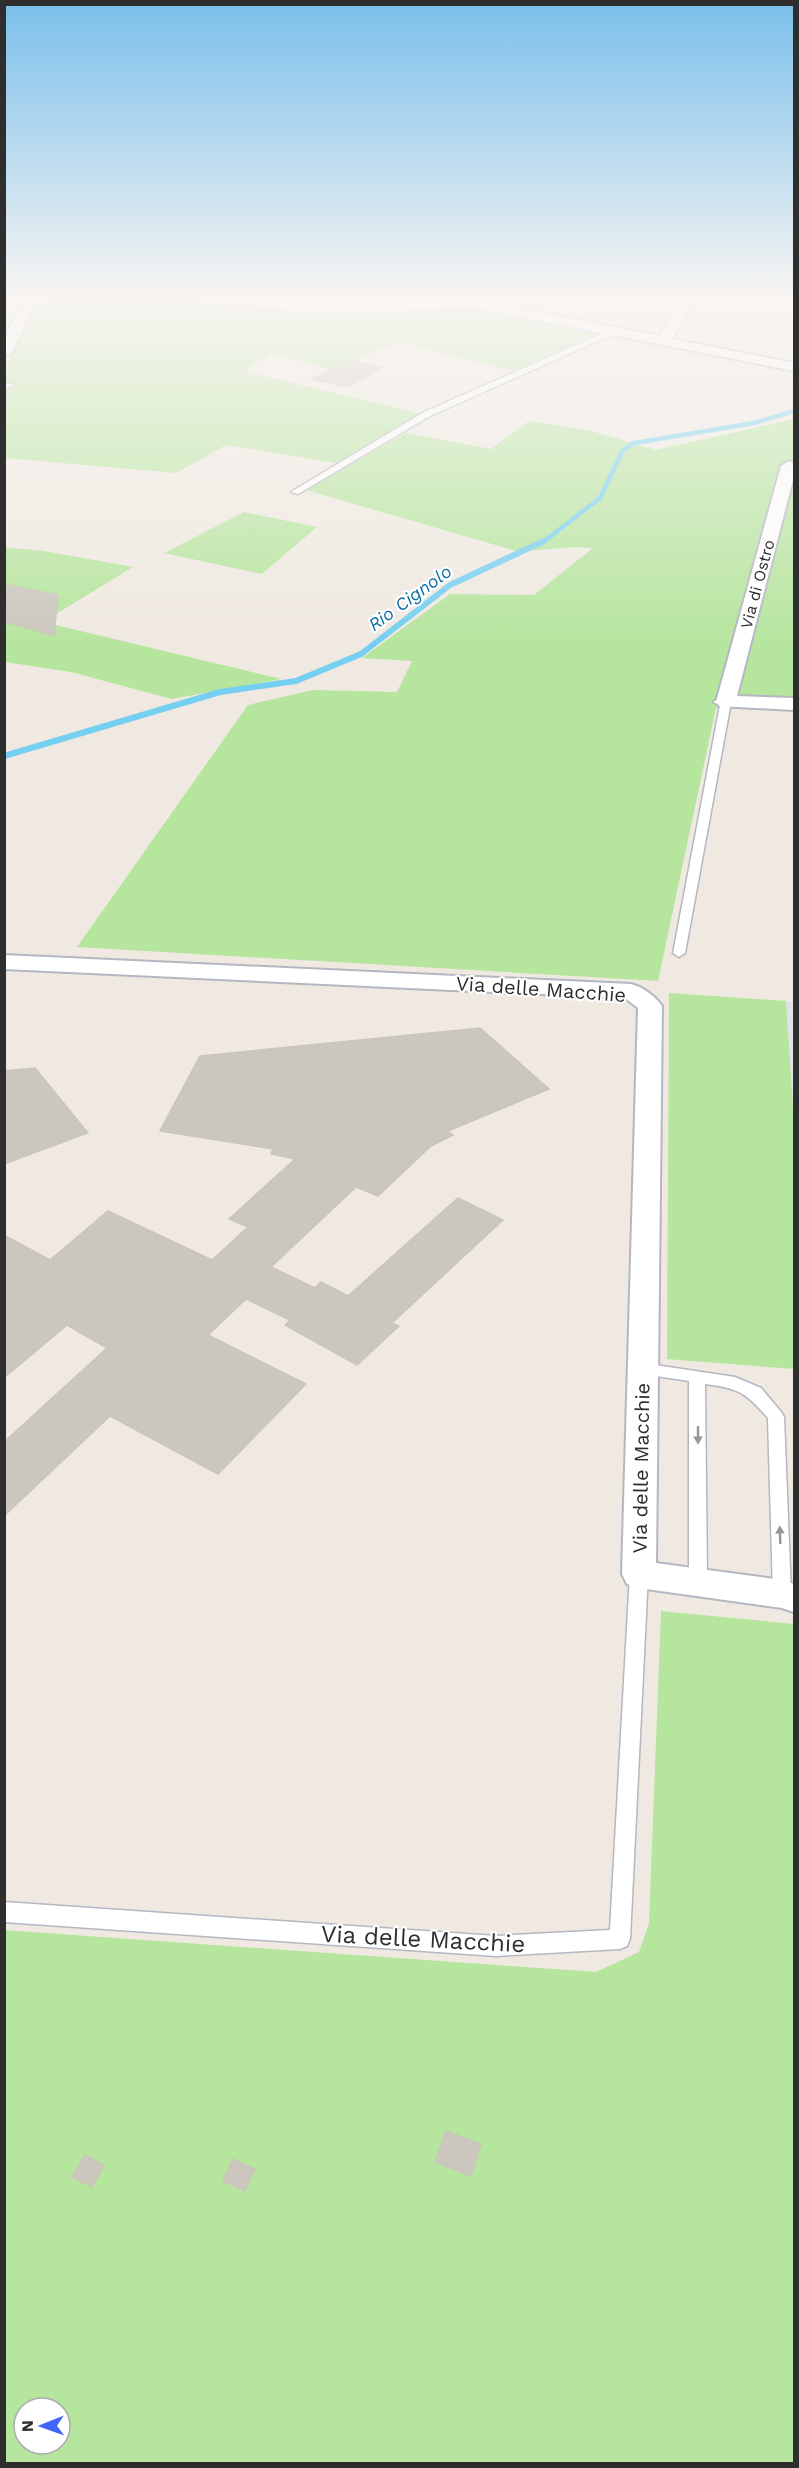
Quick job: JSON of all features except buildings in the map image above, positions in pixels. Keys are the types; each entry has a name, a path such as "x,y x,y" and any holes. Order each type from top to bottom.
{"street":[{"name":"Via di Ostro","path":"722,702 789,466"},
{"path":"722,702 795,704"},
{"name":"Via delle Macchie","path":"4,962 631,991 650,1006 639,1574 788,1596"}],"lane":[{"path":"295,492 427,414"},
{"path":"678,953 722,702"},
{"path":"642,1370 729,1381 755,1392 776,1417 788,1596"},
{"path":"697,1376 698,1581"},
{"name":"Via delle Macchie","path":"4,1912 496,1946 620,1939 639,1574"}],"shaded area":[{"path":"786,1001 794,1002 794,1122"}],"green space":[{"path":"5,414 422,414 336,463 226,445 176,473 5,458"},
{"path":"794,419 794,710 716,708 658,981 77,947 248,705 313,690 397,692 412,661 362,658 450,594 534,595 593,548 516,551 306,490 406,433 491,449 529,421 588,430 656,450"},
{"path":"244,512 317,527 262,574 164,553"},
{"path":"4,547 44,551 133,567 43,622 281,679 172,699 71,672 5,662"},
{"path":"669,993 786,1001 794,1122 794,1369 667,1359"},
{"path":"661,1611 794,1624 794,2463 5,2463 4,1930 596,1972 639,1952 649,1923"}],"waterway":[{"name":"Rio Cignolo","path":"542,543 600,498 623,450 634,443 754,423 783,414"},
{"name":"Rio Cignolo","path":"4,756 220,692 296,681 361,654 450,585 544,541"}]}
